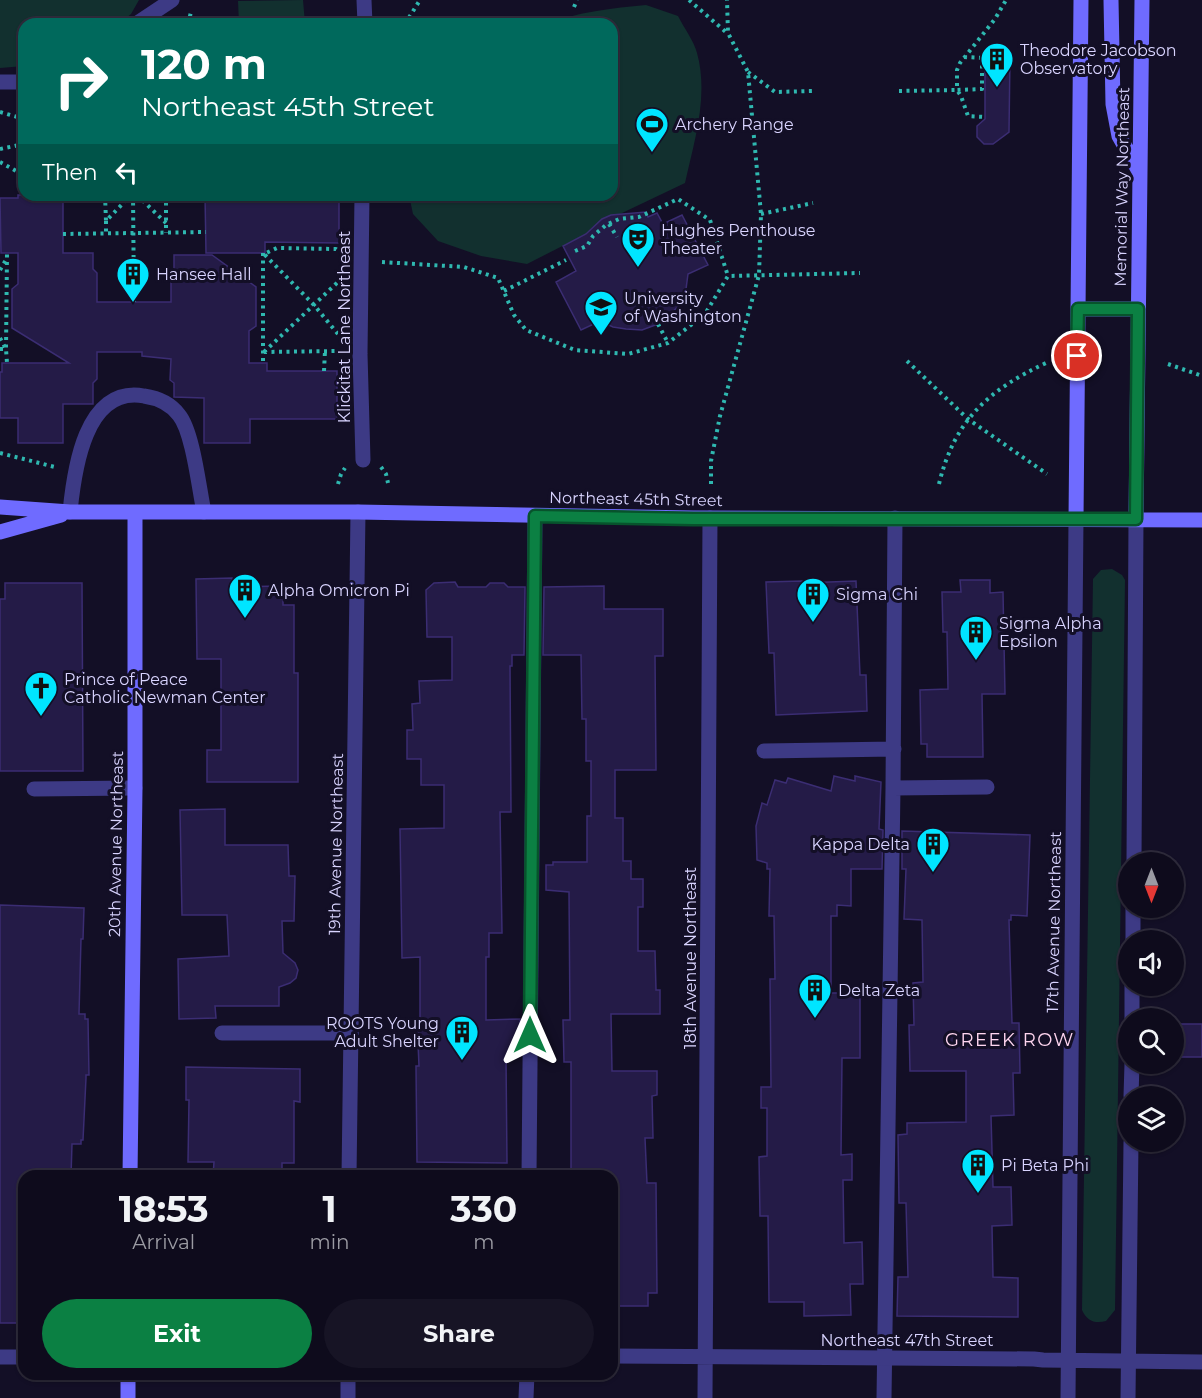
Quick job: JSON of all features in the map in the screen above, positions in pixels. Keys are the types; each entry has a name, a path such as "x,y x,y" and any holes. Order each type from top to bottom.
{"street":[{"path":"145,18 172,0"},
{"path":"364,0 364,18"},
{"path":"1076,519 1081,0"},
{"path":"1111,0 1113,104 1119,136 1140,173"},
{"name":"Memorial Way Northeast","path":"1136,519 1142,0"},
{"path":"0,82 18,82"},
{"name":"Klickitat Lane Northeast","path":"362,201 362,260 357,352 363,460"},
{"path":"1078,309 1138,309"},
{"path":"70,512 73,485 85,438 98,414 108,402 122,395 136,394 155,398 170,405 181,416 189,439 204,512"},
{"name":"Northeast 45th Street","path":"0,507 70,512 358,512 710,519 1202,520"},
{"name":"Northeast 45th Street","path":"0,532 70,512"},
{"name":"20th Avenue Northeast","path":"130,1170 135,788 135,512"},
{"name":"19th Avenue Northeast","path":"349,1170 358,512"},
{"path":"529,1170 535,516"},
{"name":"18th Avenue Northeast","path":"705,1398 710,519"},
{"path":"884,1398 894,749 895,519"},
{"name":"17th Avenue Northeast","path":"1068,1398 1076,519"},
{"path":"1134,852 1136,519"},
{"path":"764,750 894,749"},
{"path":"893,788 987,787"},
{"path":"34,789 135,788"},
{"path":"222,1034 351,1034"},
{"path":"1128,1398 1131,1152"},
{"name":"Northeast 47th Street","path":"618,1356 1202,1362"},
{"path":"0,1357 18,1357"},
{"path":"128,1380 128,1398"},
{"path":"348,1380 348,1398"},
{"path":"526,1398 527,1380"}],"path":[{"path":"409,18 420,0"},
{"path":"574,7 577,0"},
{"path":"689,0 728,33 748,72 761,214 759,275 720,416 711,461 711,484"},
{"path":"727,0 728,33"},
{"path":"985,117 968,116 957,90 957,70 963,57 995,19 1006,0"},
{"path":"899,91 982,89 983,58 963,57"},
{"path":"748,72 775,92 812,92"},
{"path":"0,112 18,117"},
{"path":"0,149 18,145"},
{"path":"0,162 18,172"},
{"path":"575,251 587,246 593,236 609,224 619,219 639,218 678,199 710,220 729,276"},
{"path":"105,201 106,234"},
{"path":"106,221 127,201"},
{"path":"133,201 134,302"},
{"path":"140,201 166,223"},
{"path":"166,201 166,233"},
{"path":"761,214 813,203"},
{"path":"609,224 617,237"},
{"path":"63,234 206,232"},
{"path":"322,243 322,249"},
{"path":"263,253 277,249 336,249 362,260 464,267 498,278 514,315 526,330 575,350 628,354 668,343 705,314 729,276"},
{"path":"263,253 314,304 357,352"},
{"path":"263,253 263,363"},
{"path":"0,257 7,255"},
{"path":"0,270 7,255"},
{"path":"7,255 7,363"},
{"path":"264,352 362,260"},
{"path":"504,291 566,260"},
{"path":"729,276 860,273"},
{"path":"658,324 668,343"},
{"path":"0,338 6,349"},
{"path":"0,349 6,349"},
{"path":"324,371 325,351"},
{"path":"264,352 357,352"},
{"path":"907,361 968,419 1047,474"},
{"path":"939,484 944,461 954,438 968,419 991,396 1017,377 1046,363"},
{"path":"1168,364 1202,375"},
{"path":"0,453 57,468 70,476 73,485"}],"green space":[{"path":"0,0 139,0 126,18 18,18 18,66 0,68"},
{"path":"303,0 304,18 239,18 238,1"},
{"name":"Archery Range","path":"646,5 678,16 691,39 700,69 701,102 685,183 620,214 602,219 586,234 527,264 481,256 438,241 413,214 410,201 618,201 618,18 566,18 608,9"},
{"path":"1112,569 1122,575 1125,580 1121,852 1118,852 1118,918 1120,918 1120,930 1118,930 1119,996 1115,1310 1106,1321 1098,1322 1089,1319 1082,1310 1093,579 1101,570"}],"building":[{"name":"Theodore Jacobson Observatory","path":"985,54 1010,54 1009,132 993,144 984,144 977,137 977,126 985,119"},
{"name":"Hansee Hall","path":"0,198 18,198 18,201 63,201 63,253 93,253 93,269 97,273 97,302 171,302 171,273 174,269 174,255 212,255 256,287 256,326 249,331 249,363 267,363 267,371 337,371 337,419 250,419 250,443 204,443 204,398 174,397 174,383 170,380 171,359 142,356 142,352 97,352 97,379 93,383 93,404 63,404 63,443 18,443 18,418 0,418 2,363 69,363 12,328 12,289 18,284 18,253 1,253"},
{"path":"205,201 339,201 339,243 265,242 265,253 206,253"},
{"name":"Hughes Penthouse Theater","path":"646,212 648,217 657,213 663,224 682,215 708,265 688,274 686,289 680,304 658,324 642,330 613,327 600,321 581,330 556,282 576,271 563,246 586,234 602,219 611,215"},
{"path":"232,578 232,587 283,586 283,605 294,605 294,673 298,673 298,782 207,782 207,750 221,750 221,659 197,659 196,579"},
{"name":"Sigma Alpha Epsilon","path":"960,580 990,580 990,593 1003,592 1005,694 982,694 983,757 927,757 927,744 921,744 920,690 948,689 947,632 943,632 942,592 961,592"},
{"name":"Sigma Chi","path":"802,581 802,583 856,581 860,675 866,675 867,711 776,715 774,653 769,653 766,582"},
{"path":"455,582 458,587 486,587 490,583 504,583 508,587 525,587 524,655 512,655 512,666 510,666 511,812 500,812 502,933 489,933 489,957 486,957 486,1020 520,1019 520,1056 506,1057 507,1163 417,1162 416,1066 419,1066 417,1020 420,1020 420,957 402,958 400,829 444,828 444,785 421,785 421,759 407,759 407,730 413,730 412,704 420,703 419,681 452,680 452,637 427,637 426,590 434,583"},
{"name":"Prince of Peace Catholic Newman Center","path":"5,583 82,583 83,771 0,771 0,599 5,599"},
{"path":"604,586 604,609 663,609 663,656 655,656 656,770 615,770 615,818 623,818 623,861 631,861 631,879 643,879 643,907 638,907 638,951 655,951 656,990 660,990 660,1014 611,1014 612,1071 657,1071 657,1095 652,1096 653,1138 645,1138 647,1183 656,1183 657,1293 648,1293 648,1306 618,1306 618,1170 571,1170 571,1062 564,1062 563,1020 570,1020 569,892 546,890 546,865 553,865 553,862 587,862 587,816 591,816 591,761 586,761 586,719 582,719 581,655 543,655 544,587"},
{"path":"834,776 855,781 855,776 881,782 879,829 883,830 882,869 851,869 851,906 837,905 837,916 831,916 831,993 860,993 860,1058 842,1058 841,1155 852,1154 852,1180 843,1180 844,1243 862,1242 863,1284 850,1284 851,1315 804,1316 804,1302 769,1302 768,1216 760,1216 759,1157 767,1156 767,1108 761,1108 761,1087 771,1087 770,979 775,979 774,916 769,916 770,869 767,869 767,863 757,860 756,826 762,803 767,805 775,780 786,783 788,778 831,791"},
{"path":"225,809 225,845 288,845 289,876 295,876 294,921 282,921 283,953 295,963 298,970 296,978 279,987 279,1006 215,1006 216,1018 179,1019 178,959 229,956 227,915 182,915 180,810"},
{"path":"902,831 1030,835 1027,916 1011,915 1011,920 1009,920 1012,1023 1019,1023 1020,1073 1013,1073 1014,1115 991,1116 993,1187 1011,1187 1012,1225 992,1226 993,1277 1018,1278 1018,1317 897,1316 898,1277 908,1277 906,1203 899,1203 898,1135 907,1134 907,1123 966,1122 966,1071 910,1071 909,1025 914,1025 913,983 923,982 922,920 904,919 906,869 902,869"},
{"path":"0,905 84,908 79,1014 85,1014 85,1019 88,1019 89,1075 86,1075 83,1140 81,1144 72,1144 71,1170 18,1170 18,1323 0,1323"},
{"path":"1184,1024 1202,1024 1202,1057 1184,1057"},
{"path":"186,1067 300,1069 300,1102 294,1101 294,1163 282,1163 282,1170 213,1170 214,1162 188,1162 189,1100 186,1100"}],"place":[{"name":"Theodore Jacobson Observatory","path":"997,88"},
{"name":"Archery Range","path":"652,153"},
{"name":"Hughes Penthouse Theater","path":"638,268"},
{"name":"Hansee Hall","path":"133,303"},
{"name":"University of Washington","path":"601,336"},
{"name":"Alpha Omicron Pi","path":"245,619"},
{"name":"Sigma Chi","path":"813,623"},
{"name":"Sigma Alpha Epsilon","path":"976,661"},
{"name":"Prince of Peace Catholic Newman Center","path":"41,717"},
{"name":"Kappa Delta","path":"933,873"},
{"name":"Delta Zeta","path":"815,1019"},
{"name":"ROOTS Young Adult Shelter","path":"462,1061"},
{"name":"Pi Beta Phi","path":"978,1194"}],"district":[{"name":"GREEK ROW","path":"1010,1040"}],"route":[{"path":"530,1035 535,516 693,519 1136,519 1138,309 1078,309 1077,356"}]}
